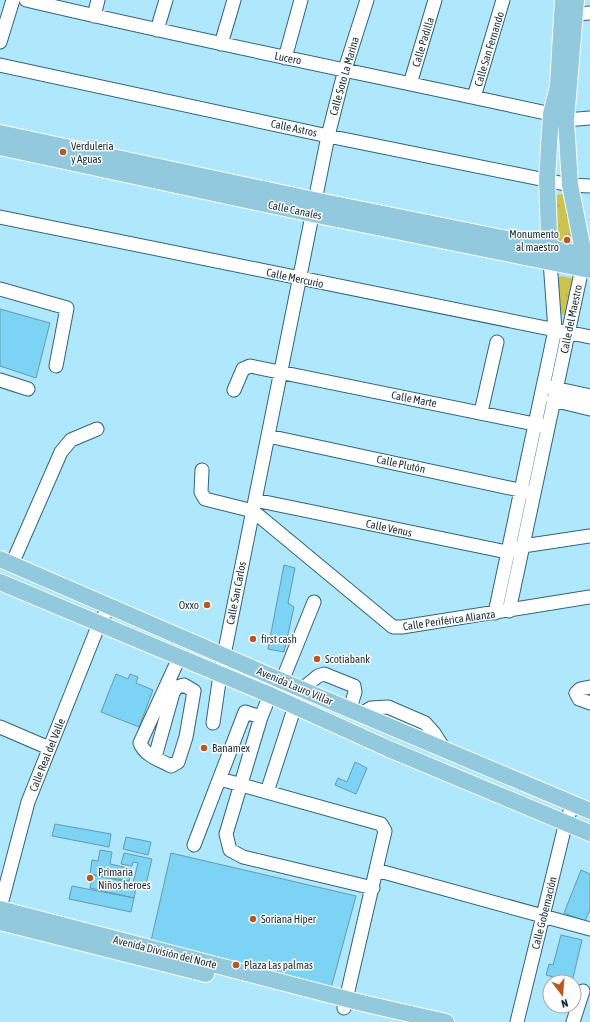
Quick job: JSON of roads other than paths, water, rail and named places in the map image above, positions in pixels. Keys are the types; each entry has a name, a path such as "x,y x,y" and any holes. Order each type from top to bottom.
{"main road":[{"name":"Calle del Maestro","path":"550,255 547,180 551,114 574,8"},
{"name":"Calle del Maestro","path":"574,8 566,120 570,185 586,262"},
{"name":"Calle Canales","path":"0,133 313,207"},
{"name":"Calle Canales","path":"0,147 313,207 586,262"},
{"name":"Avenida Lauro Villar","path":"6,561 109,607 590,811"},
{"name":"Avenida Lauro Villar","path":"0,582 270,695 389,749 590,833"},
{"path":"389,749 399,730"},
{"name":"Avenida División del Norte","path":"0,909 346,1003 400,1022"},
{"name":"Avenida División del Norte","path":"0,922 346,1003 446,1022"}],"street":[{"path":"0,42 13,0"},
{"name":"Lucero","path":"26,0 285,58 345,69 551,114 566,120"},
{"path":"94,16 98,0"},
{"path":"157,30 166,0"},
{"path":"221,44 234,0"},
{"path":"285,58 301,0"},
{"name":"Calle Soto La Marina","path":"313,207 328,136 345,69 367,0"},
{"name":"Calle Padilla","path":"410,84 435,0"},
{"name":"Calle San Fernando","path":"474,97 503,0"},
{"name":"Calle Astros","path":"0,65 328,136 570,185 590,186"},
{"path":"566,120 590,118"},
{"name":"Calle San Carlos","path":"213,723 220,675 313,207"},
{"name":"Calle Mercurio","path":"0,217 590,337"},
{"name":"Calle del Maestro","path":"550,255 561,331"},
{"name":"Calle del Maestro","path":"495,613 521,489 551,392 561,331 586,262"},
{"path":"0,289 66,308 56,366"},
{"path":"481,412 498,342"},
{"path":"234,390 243,369 250,366 280,372"},
{"name":"Calle Marte","path":"280,372 542,425"},
{"path":"0,380 28,389"},
{"path":"551,392 590,396"},
{"path":"551,392 590,409"},
{"name":"Calle del Maestro","path":"509,611 534,494 542,425"},
{"path":"6,561 61,452 71,440 97,429"},
{"name":"Calle Plutón","path":"268,436 521,489 534,494"},
{"path":"202,470 201,492 206,499 254,506"},
{"name":"Calle Venus","path":"254,506 507,552"},
{"name":"Calle Periférica Alianza","path":"254,506 393,627 402,627 509,611 590,597"},
{"path":"507,552 523,546 590,536"},
{"path":"282,681 314,602"},
{"name":"Calle Real del Valle","path":"0,909 28,802 99,624 109,607"},
{"path":"155,757 173,693 177,686 184,685 194,691 186,737 178,762 171,766 155,757 143,750 140,743 179,658"},
{"path":"302,689 318,676 324,674 354,686 355,711 388,707 425,723 434,733 444,749"},
{"path":"590,687 580,689 576,693 579,699 590,703"},
{"path":"270,695 261,717 226,834 230,850 243,857 373,888"},
{"path":"267,792 295,706"},
{"path":"194,845 245,712 261,717"},
{"path":"0,727 49,748"},
{"path":"220,779 381,824 385,831 346,1003"},
{"name":"Calle Gobernación","path":"517,1022 544,917 566,822 573,804"},
{"path":"376,870 590,929"},
{"path":"573,1022 583,991"}],"place":[{"name":"Verduleria y Aguas","path":"63,152"},
{"name":"Monumento al maestro","path":"567,240"},
{"name":"Oxxo","path":"207,605"},
{"name":"first cash","path":"253,639"},
{"name":"Scotiabank","path":"317,659"},
{"name":"Banamex","path":"204,748"},
{"name":"Primaria Niños heroes","path":"90,878"},
{"name":"Soriana Híper","path":"253,919"},
{"name":"Plaza Las palmas","path":"236,965"}]}
